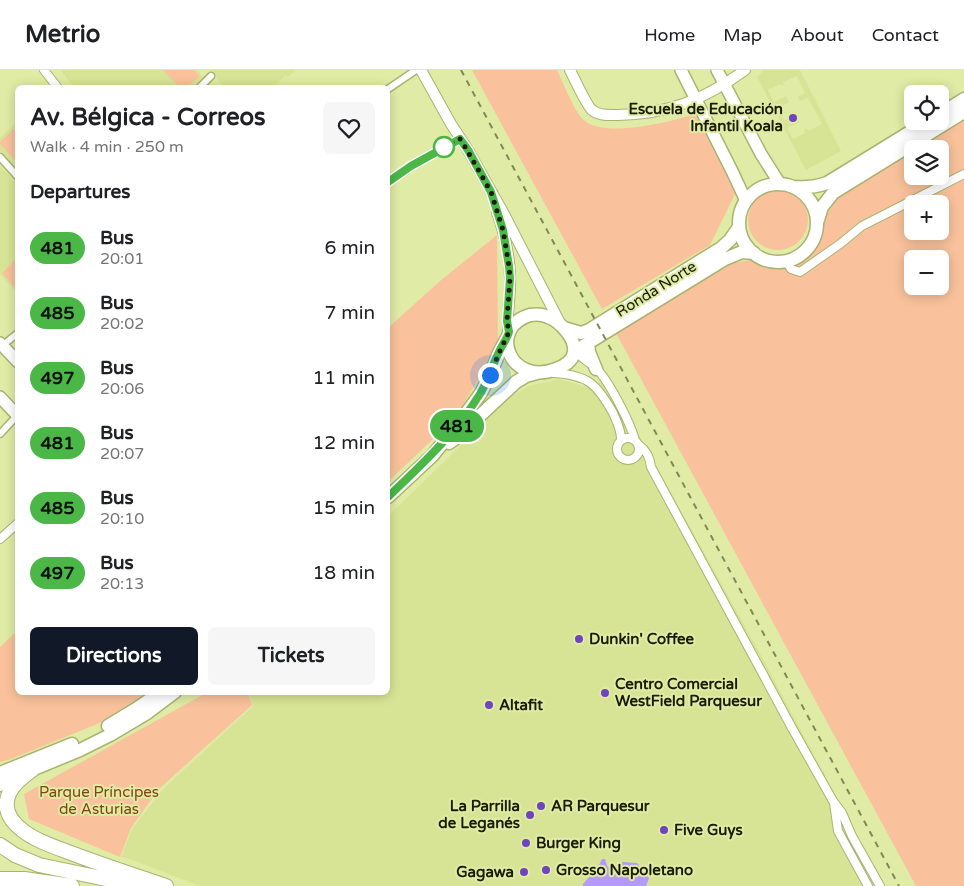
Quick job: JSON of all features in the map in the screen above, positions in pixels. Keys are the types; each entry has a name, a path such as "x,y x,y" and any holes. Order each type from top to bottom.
{"highway":[{"path":"33,769 12,788 7,800 9,816 21,830 64,851 166,886"},
{"path":"0,845 16,856 39,865 140,886"},
{"path":"0,879 24,879 72,886"}],"main road":[{"path":"681,70 746,201"},
{"path":"717,70 761,154 780,184"},
{"path":"949,108 964,99"},
{"path":"739,227 747,246 761,258 777,262 786,261 798,256 808,248 814,238 822,208 833,192 964,112"},
{"path":"746,201 752,193 770,184 807,188 827,183 913,130"},
{"path":"794,187 812,203 816,213 817,225"},
{"name":"Ronda Norte","path":"562,326 581,333 587,332 721,248 730,240 739,227 742,209 746,201"},
{"name":"Ronda Norte","path":"574,351 725,259 742,252 754,253"},
{"path":"390,495 432,454 476,400 514,325 521,319 533,315 543,315 550,317 562,326 571,340 574,351 567,364 521,379 456,438 432,454"},
{"path":"508,335 508,352 514,361 525,370 542,372"},
{"path":"4,342 15,358"},
{"path":"588,343 589,352 596,369"},
{"path":"0,397 15,418"},
{"path":"0,773 97,732 126,716 157,695"},
{"path":"0,785 110,735 147,713 171,695"}],"street":[{"path":"44,70 56,85"},
{"path":"390,88 416,70"},
{"path":"422,70 504,214 562,326"},
{"path":"570,70 590,109 600,115 639,114 672,108 712,92 745,70"},
{"path":"202,85 211,76"},
{"path":"390,181 411,166 460,139"},
{"path":"0,158 15,174"},
{"path":"786,261 791,268 800,272 839,245 862,226 964,174"},
{"path":"491,192 503,230 509,266 508,335"},
{"path":"4,342 15,335"},
{"path":"574,351 596,369 610,388 637,442 638,453 634,458"},
{"path":"542,372 574,375 587,380 595,386 602,394 620,427 620,439 616,449 618,456 624,460 634,458 645,462 651,467"},
{"path":"0,434 15,418"},
{"path":"620,439 628,437 645,450 650,459 651,467 792,728 833,801 842,813 852,836 880,886"},
{"path":"0,539 15,526"},
{"path":"833,801 838,831 868,886"}],"shaded area":[{"path":"60,70 198,70 203,78 195,85 72,85"},
{"path":"212,70 296,70 288,77 286,75 275,85 221,85"},
{"name":"Escuela de Educación Infantil Koala","path":"764,70 800,70 841,151 806,170 757,77","holes":["797,76 805,93 798,97 800,101 808,98 822,124 808,131 807,128 804,130 805,133 793,139 787,128 799,122 795,115 784,121 777,109 789,102 786,96 774,102 768,90 780,84 781,86 784,85 783,82"]},
{"path":"15,124 15,168 0,151 0,138"},
{"path":"0,166 15,183 15,291 0,274"},
{"path":"607,377 756,646 884,886 200,886 121,857 132,829 163,789 253,706 250,695 390,695 390,514 458,448 477,426 512,395 529,386 559,379 590,388"},
{"path":"602,859 605,859 607,866 613,871 623,871 618,864 623,862 637,863 649,878 646,886 583,886"}],"green space":[{"path":"163,70 194,70 200,76 190,85 177,85"},
{"path":"472,70 557,70 577,112 585,121 595,126 608,128 639,127 695,114 736,192 710,245 602,309"},
{"path":"964,119 964,886 916,886 616,333 729,264 750,260 774,266 798,263 815,247 826,215 839,196 904,156 904,185 949,185 949,140 930,140 949,130"},
{"path":"15,128 15,160 0,144"},
{"path":"772,190 784,190 795,195 803,203 808,214 806,232 795,245 784,250 772,250 761,245 753,237 748,226 748,214 753,203 761,195"},
{"path":"497,235 498,345 456,417 390,480 390,326 440,281"},
{"path":"15,260 15,288 2,273"},
{"path":"15,633 15,695 145,695 122,714 0,762 0,647"},
{"name":"Parque Príncipes de Asturias","path":"202,695 249,695 252,705 159,789 131,828 120,857 29,819 24,794"}],"railway":[{"path":"461,70 899,886"}],"bus line":[{"name":"481","path":"390,181 426,157 460,139 491,192 505,239 510,285 507,321 509,332 480,393 465,415 432,454 390,495"}],"place":[{"name":"Escuela de Educación Infantil Koala","path":"793,118"},
{"name":"Dunkin' Coffee","path":"579,639"},
{"name":"Centro Comercial WestField Parquesur","path":"605,693"},
{"name":"Altafit","path":"489,705"},
{"name":"AR Parquesur","path":"541,806"},
{"name":"La Parrilla de Leganés","path":"530,815"},
{"name":"Five Guys","path":"664,830"},
{"name":"Burger King","path":"526,843"},
{"name":"Grosso Napoletano","path":"546,870"},
{"name":"Gagawa","path":"524,872"}],"route":[{"path":"444,147 460,139 464,145 491,192 505,239 510,278 507,321 509,332 490,375"}]}
